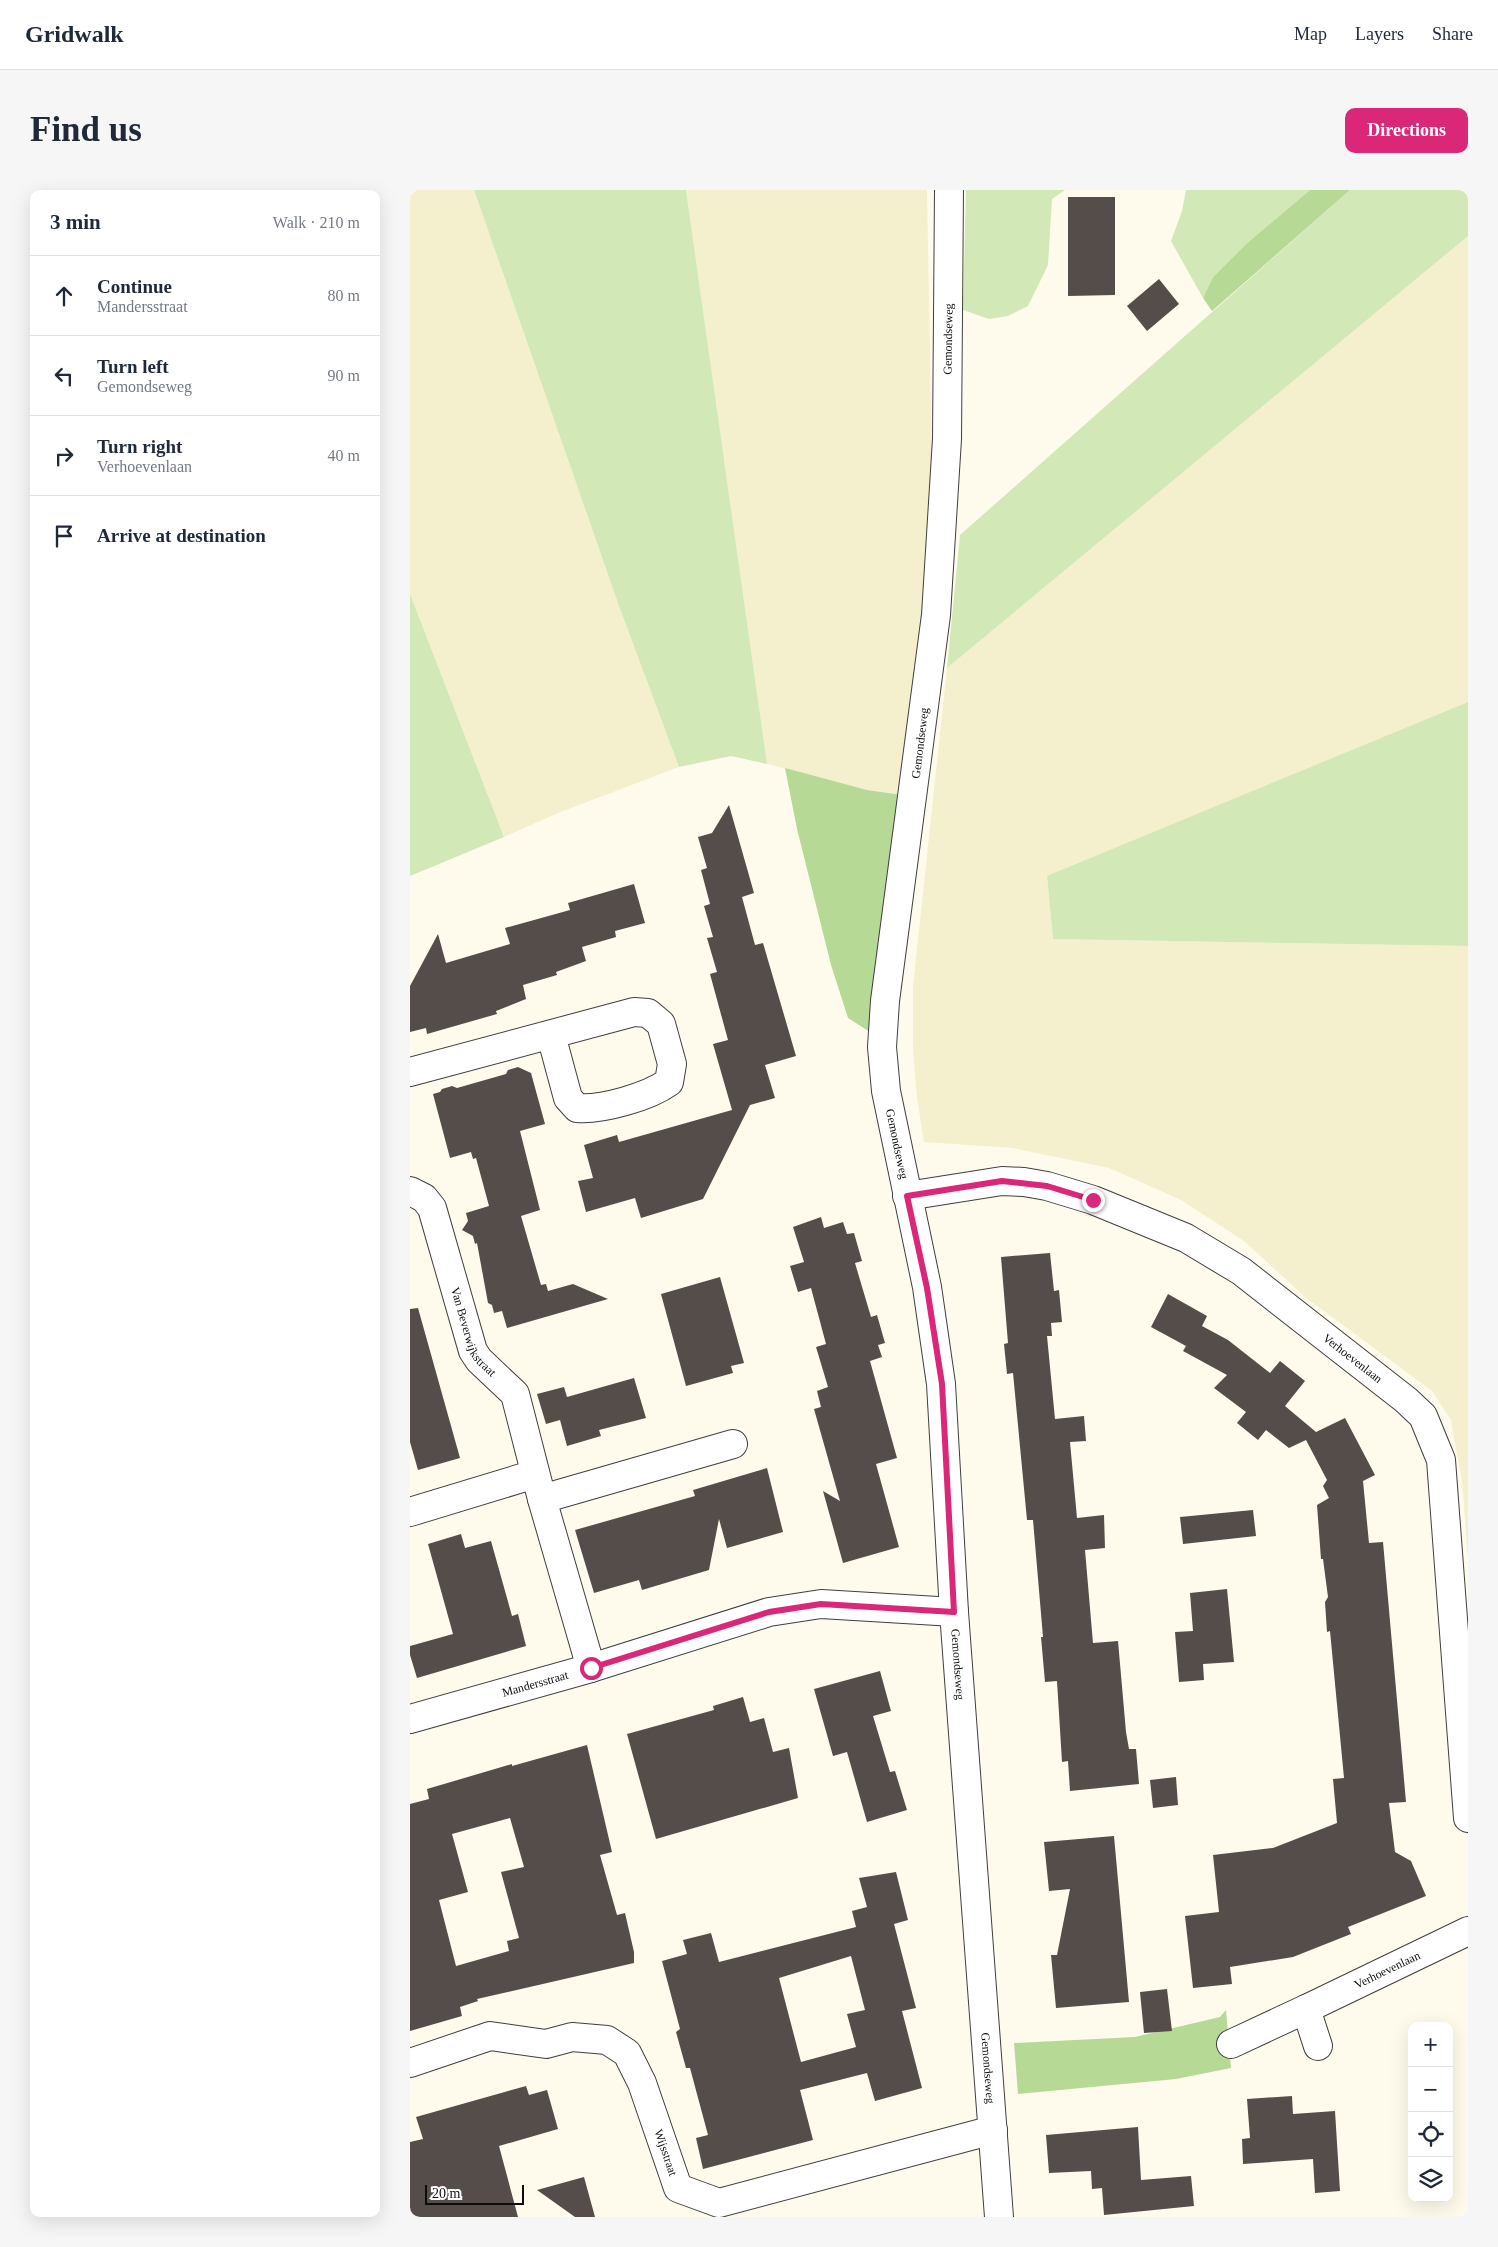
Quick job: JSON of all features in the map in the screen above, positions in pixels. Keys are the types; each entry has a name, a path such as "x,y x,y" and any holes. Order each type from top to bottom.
{"street":[{"name":"Gemondseweg","path":"949,190 946,439 936,615 885,1001 882,1047 886,1091 927,1288 942,1384 954,1612 999,2217"},
{"path":"410,1072 634,1012 648,1013 661,1024 672,1064 668,1082 656,1091 591,1109 577,1108 568,1098 551,1035"},
{"name":"Verhoevenlaan","path":"907,1196 1002,1181 1024,1182 1047,1186 1093,1200 1186,1238 1241,1271 1406,1400 1423,1416 1441,1460 1468,1818"},
{"name":"Van Beverwijkstraat","path":"410,1191 424,1198 432,1208 473,1351 479,1360 515,1394 539,1487 591,1668"},
{"path":"410,1512 539,1487 733,1444"},
{"name":"Mandersstraat","path":"410,1719 591,1668 769,1612 821,1604 954,1612"},
{"name":"Verhoevenlaan","path":"1231,2044 1468,1931"},
{"path":"1306,2009 1318,2046"},
{"name":"Wijsstraat","path":"410,2062 490,2036 546,2044 572,2037 608,2040 627,2053 642,2083 678,2188 719,2203 993,2130"}],"shaded area":[{"path":"410,190 474,190 619,606 679,767 558,813 504,837 410,594"},
{"path":"686,190 927,190 932,472 929,579 902,795 867,790 767,764"},
{"path":"1468,236 1468,702 1047,877 1053,939 1468,946 1468,1560 1462,1482 1451,1420 1432,1391 1305,1297 1244,1241 1181,1200 1109,1168 1013,1148 924,1142 917,1098 913,1051 913,986 947,668"}],"green space":[{"path":"474,190 686,190 767,764 731,756 679,767 619,606"},
{"path":"966,190 1065,190 1052,199 1048,265 1028,306 1008,316 989,319 963,310"},
{"path":"1186,190 1310,190 1246,244 1213,277 1203,298 1171,241 1182,211"},
{"path":"1310,190 1350,190 1212,311 1203,298 1213,277 1246,244"},
{"path":"1350,190 1468,190 1468,236 947,668 960,535"},
{"path":"410,594 504,837 410,876"},
{"path":"1468,702 1468,946 1053,939 1047,876"},
{"path":"785,768 867,790 902,795 870,1032 848,1018 831,965 797,829"},
{"path":"1226,2010 1231,2068 1176,2079 1018,2094 1014,2043 1135,2037 1220,2017"}],"building":[{"path":"1068,197 1115,197 1115,295 1068,296"},
{"path":"1159,279 1179,304 1147,331 1127,306"},
{"path":"729,805 754,893 742,897 755,945 763,943 796,1056 765,1065 775,1098 750,1105 703,1199 641,1218 635,1198 586,1212 578,1181 593,1178 584,1145 617,1135 619,1142 732,1110 713,1044 728,1040 710,974 717,972 707,938 713,937 704,906 710,904 701,870 707,868 698,837 712,833"},
{"path":"634,884 645,923 615,931 616,937 582,947 586,961 556,972 557,975 523,985 526,999 496,1011 497,1014 427,1034 426,1028 410,1032 410,986 438,934 446,963 510,944 505,928 570,910 568,903"},
{"path":"518,1067 531,1073 545,1124 520,1131 540,1210 521,1216 541,1285 546,1284 548,1291 573,1284 608,1299 507,1328 502,1311 494,1313 492,1305 488,1303 477,1243 475,1244 473,1236 462,1230 468,1221 466,1213 489,1206 476,1158 473,1159 471,1152 450,1158 433,1094 452,1086 457,1088 506,1074 508,1070"},
{"path":"821,1217 824,1228 843,1222 847,1234 854,1233 862,1261 855,1263 871,1317 877,1315 885,1343 878,1345 882,1357 870,1361 897,1458 876,1464 899,1547 843,1563 823,1491 840,1501 814,1409 821,1407 817,1391 828,1387 816,1347 826,1344 811,1288 798,1292 790,1266 804,1262 793,1227"},
{"path":"1050,1253 1054,1291 1059,1290 1062,1322 1051,1323 1052,1336 1047,1336 1055,1419 1084,1416 1086,1441 1070,1442 1077,1518 1104,1515 1105,1548 1085,1550 1093,1643 1118,1641 1126,1732 1129,1749 1136,1749 1139,1784 1070,1791 1068,1761 1062,1762 1057,1681 1045,1682 1033,1520 1027,1520 1013,1373 1007,1374 1004,1344 1008,1343 1001,1257"},
{"path":"720,1277 744,1363 731,1366 733,1373 686,1386 661,1294"},
{"path":"1168,1294 1207,1316 1202,1326 1228,1340 1270,1373 1280,1361 1305,1381 1285,1406 1316,1432 1345,1418 1375,1475 1363,1481 1369,1543 1383,1542 1406,1802 1389,1803 1395,1852 1411,1861 1426,1896 1348,1927 1351,1934 1293,1957 1230,1967 1232,1984 1193,1988 1185,1916 1219,1912 1213,1855 1273,1848 1337,1823 1333,1779 1344,1778 1330,1631 1327,1632 1325,1602 1328,1597 1323,1559 1321,1559 1317,1505 1329,1498 1323,1486 1327,1480 1306,1440 1289,1448 1266,1430 1258,1440 1237,1423 1246,1412 1214,1388 1227,1375 1183,1351 1186,1346 1151,1327"},
{"path":"418,1308 460,1458 418,1470 410,1442 410,1309"},
{"path":"634,1378 646,1418 599,1430 601,1436 567,1446 560,1420 546,1424 537,1394 564,1387 567,1397"},
{"path":"767,1468 783,1532 727,1548 719,1519 709,1570 642,1590 639,1580 594,1593 575,1530 695,1496 693,1490"},
{"path":"1253,1510 1256,1536 1183,1544 1180,1517"},
{"path":"461,1534 465,1548 491,1541 512,1616 518,1614 526,1646 417,1678 410,1655 410,1646 453,1634 428,1544"},
{"path":"1227,1589 1234,1662 1203,1664 1204,1680 1179,1682 1175,1632 1193,1631 1190,1593"},
{"path":"880,1671 891,1711 873,1716 890,1772 895,1771 907,1810 867,1822 847,1752 833,1756 814,1689"},
{"path":"743,1697 750,1722 764,1718 773,1752 789,1748 798,1798 656,1839 627,1734 714,1710 713,1706"},
{"path":"587,1745 612,1852 600,1855 617,1915 625,1913 634,1952 634,1963 477,1999 478,2001 460,2007 462,2016 410,2031 410,1804 429,1799 427,1789 512,1764 512,1766","holes":["510,1818 524,1867 501,1872 519,1938 507,1941 509,1951 456,1966 439,1900 468,1892 452,1834"]},
{"path":"1176,1777 1178,1805 1153,1808 1150,1780"},
{"path":"1114,1836 1129,2002 1056,2008 1051,1955 1057,1955 1070,1889 1049,1891 1044,1842"},
{"path":"896,1872 908,1920 894,1924 916,2008 902,2011 922,2088 875,2101 867,2073 800,2090 813,2140 703,2169 696,2138 708,2135 690,2068 686,2068 676,2032 680,2029 662,1961 687,1954 683,1940 711,1933 719,1962 856,1927 852,1911 867,1907 859,1878","holes":["851,1956 865,2010 847,2014 856,2047 801,2062 779,1978"]},
{"path":"1167,1989 1172,2031 1144,2033 1140,1992"},
{"path":"526,2086 529,2095 547,2090 558,2129 499,2146 518,2217 410,2217 410,2142 423,2139 416,2117"},
{"path":"1292,2096 1293,2114 1335,2111 1340,2191 1315,2193 1313,2159 1243,2164 1242,2139 1250,2138 1247,2099"},
{"path":"1138,2127 1141,2180 1191,2176 1194,2206 1104,2215 1102,2188 1092,2189 1091,2171 1049,2173 1046,2135"},
{"path":"584,2177 595,2217 575,2217 537,2190"}],"route":[{"path":"591,1668 769,1612 821,1604 954,1612 942,1384 927,1288 907,1196 1002,1181 1047,1186 1093,1200"}]}
